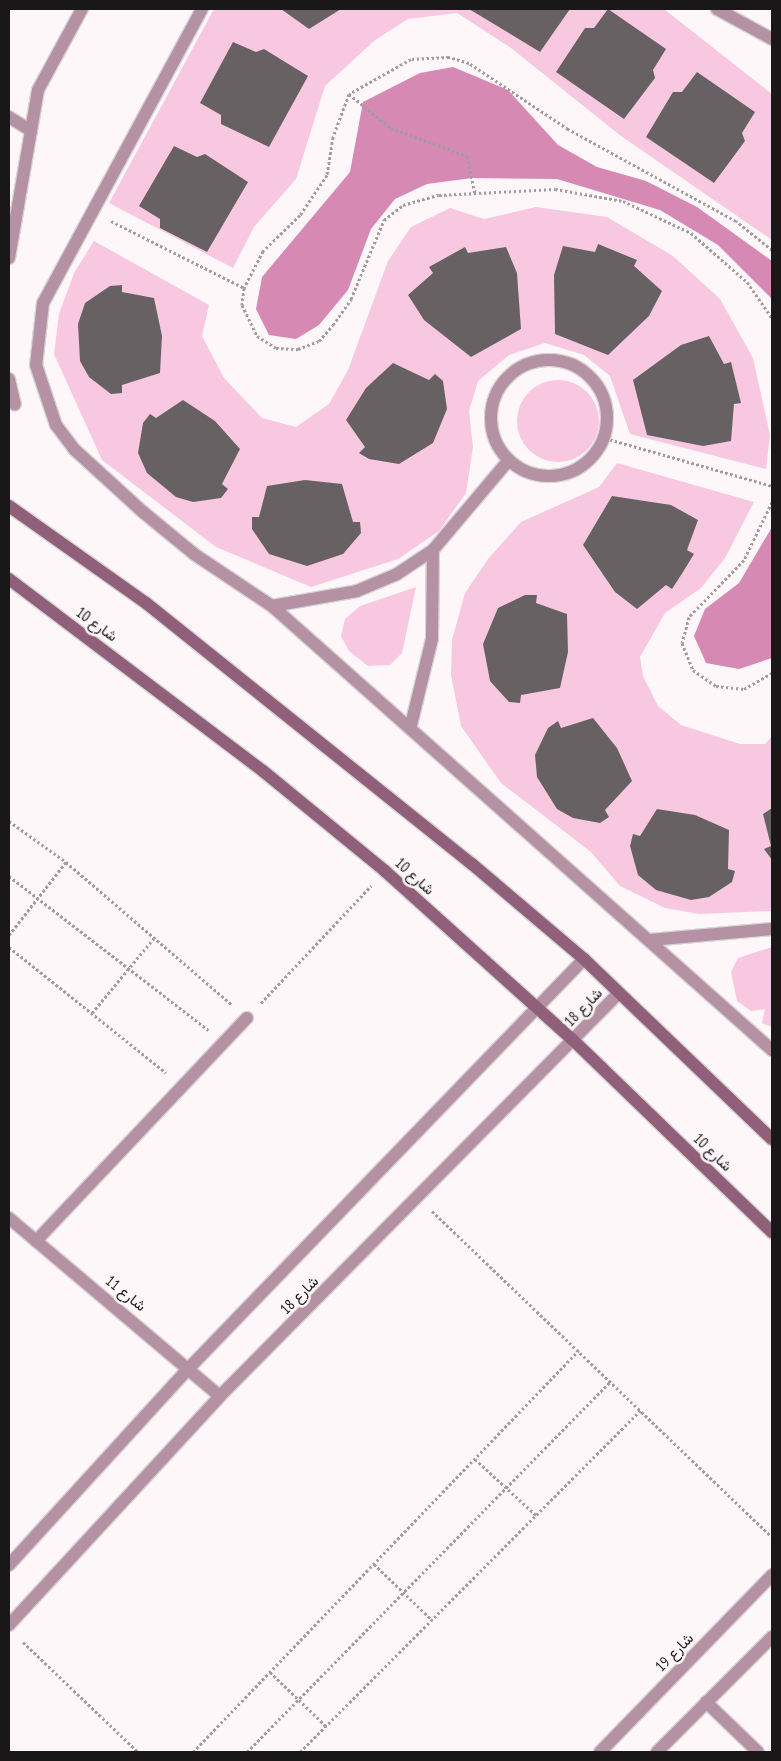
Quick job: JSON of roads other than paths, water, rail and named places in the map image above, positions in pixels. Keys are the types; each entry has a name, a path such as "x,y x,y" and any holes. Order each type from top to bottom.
{"street":[{"path":"9,258 13,204 31,131 38,90 82,9"},
{"path":"202,9 90,210 43,303 36,334 36,366 53,418 75,450 144,512 194,554 272,606 411,724 772,1050"},
{"path":"717,9 772,39"},
{"path":"9,118 31,131"},
{"path":"560,360 583,370 600,389 607,413 605,438 593,458 574,472 551,477 528,474 508,462 494,441 491,408 496,392 512,372 534,361 560,360"},
{"path":"9,379 16,404"},
{"path":"272,606 357,591 397,574 433,550 508,462"},
{"path":"9,506 146,603 307,729 584,960 772,1139"},
{"path":"411,724 432,639 433,550"},
{"name":"شارع 10","path":"9,579 263,771 385,871 573,1040 772,1232"},
{"path":"650,940 772,929"},
{"name":"شارع 18","path":"9,1565 190,1367 539,1009 584,960"},
{"name":"شارع 18","path":"12,1630 220,1396 419,1199 619,994"},
{"path":"36,1241 180,1085 247,1018"},
{"name":"شارع 11","path":"9,1218 190,1367 220,1396"},
{"name":"شارع 19","path":"600,1752 772,1575"},
{"path":"657,1752 772,1637"},
{"path":"706,1702 758,1752"}]}
